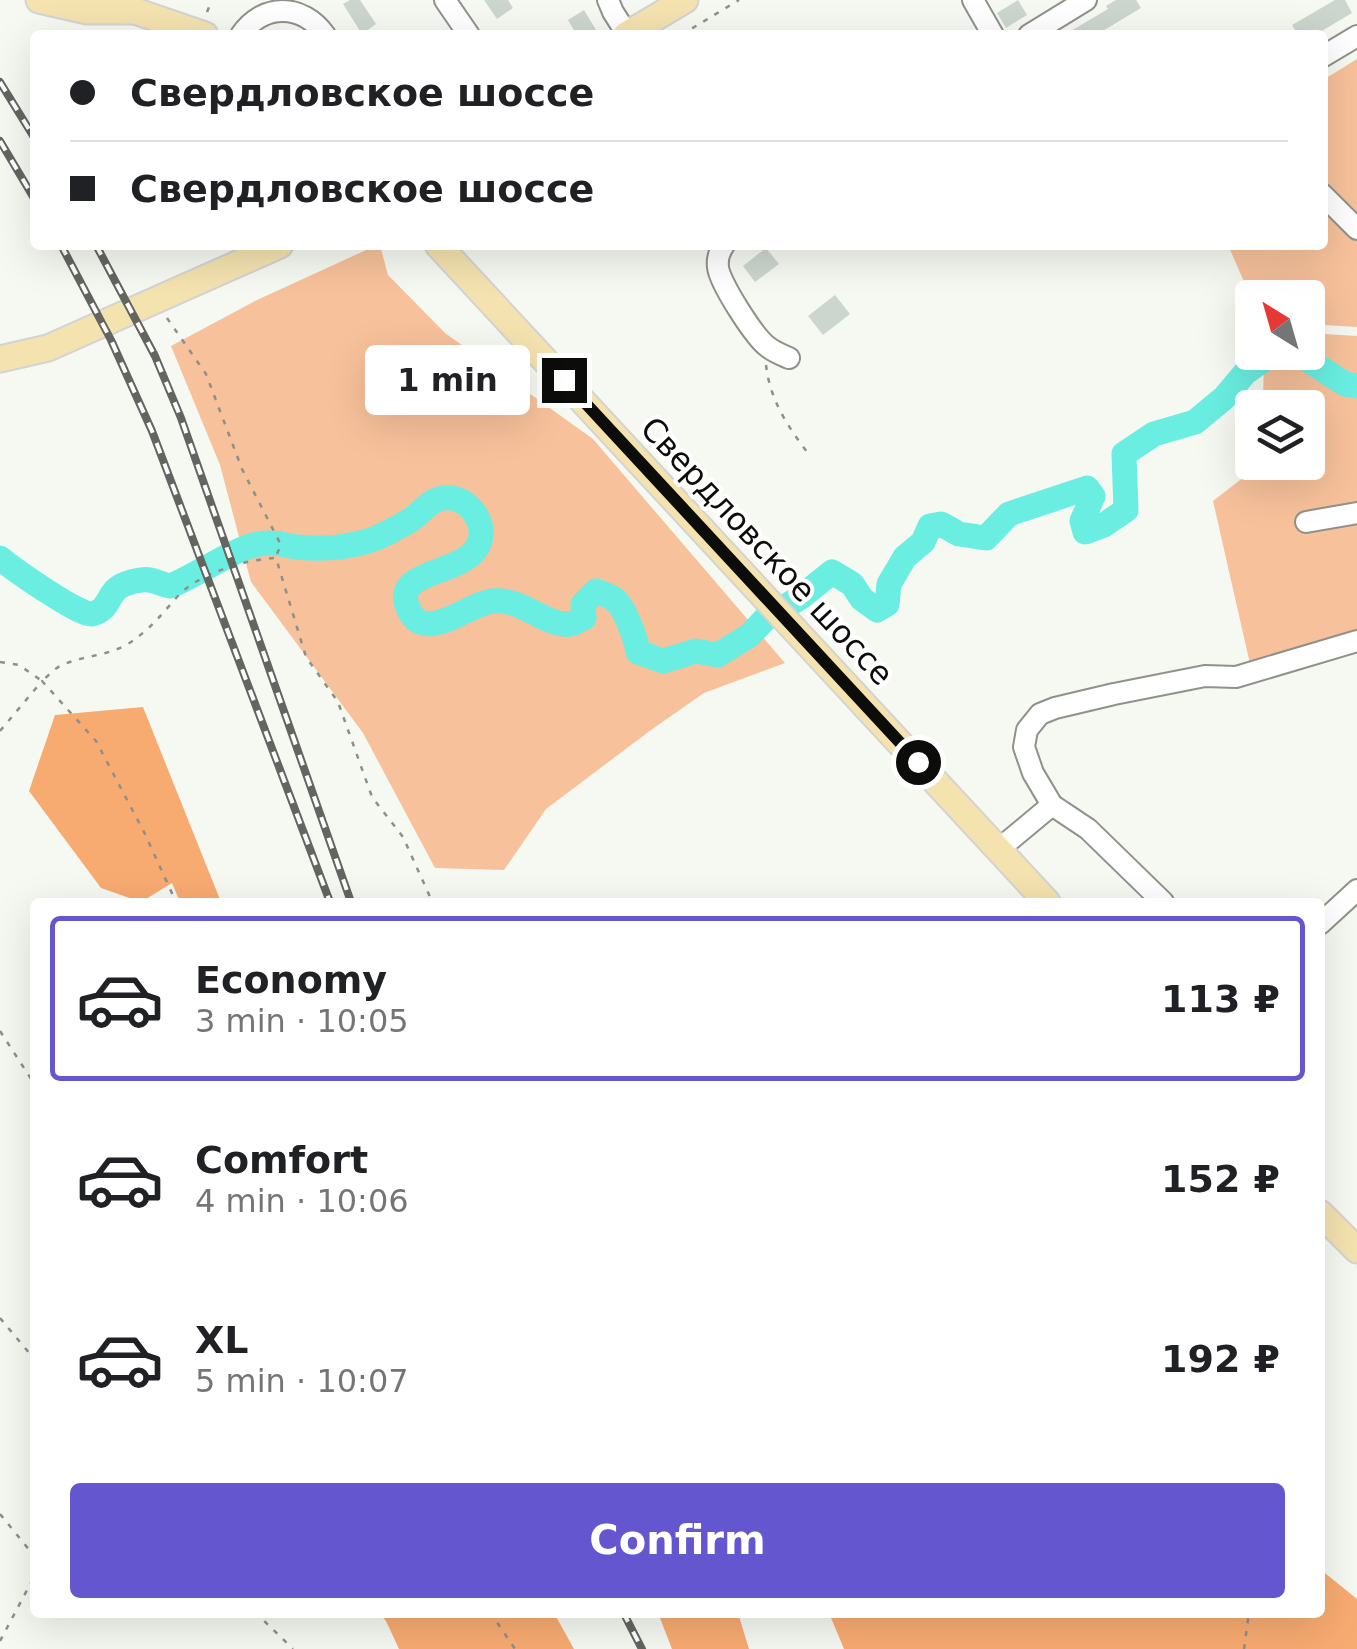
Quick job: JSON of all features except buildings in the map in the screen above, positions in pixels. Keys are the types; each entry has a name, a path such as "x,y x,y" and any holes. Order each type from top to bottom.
{"main road":[{"path":"39,0 87,11 126,6 191,30"},
{"path":"634,30 685,0"},
{"path":"0,359 48,348 269,250"},
{"name":"Свердловское шоссе","path":"443,250 1043,898"},
{"path":"1325,1218 1357,1250"}],"street":[{"path":"445,0 466,30"},
{"path":"608,0 623,30"},
{"path":"973,0 989,30"},
{"path":"1037,30 1086,0"},
{"path":"245,30 261,15 274,11 303,16 320,30"},
{"path":"1328,53 1357,36"},
{"path":"1328,200 1357,228"},
{"path":"719,250 718,270 753,332 768,348 789,358"},
{"path":"1306,522 1357,513"},
{"path":"1159,898 1088,829 1052,805 1033,773 1024,747 1027,730 1040,714 1055,708 1205,676 1236,676 1357,641"},
{"path":"998,850 1052,805"},
{"path":"1325,919 1357,890"}],"path":[{"path":"689,30 739,0"},
{"path":"155,300 206,374 242,469 281,545 276,558 306,656 338,702 372,797 403,837 431,898"},
{"path":"768,348 768,384 781,416 807,452"},
{"path":"0,731 59,666 128,644 198,581 253,559 276,558"},
{"path":"0,662 18,665 42,681 96,741 174,898"},
{"path":"0,1031 30,1076"},
{"path":"0,1318 30,1354"},
{"path":"0,1514 30,1551"},
{"path":"0,1641 30,1584"},
{"path":"260,1618 293,1649"},
{"path":"494,1618 515,1649"},
{"path":"1244,1649 1248,1618"}],"shaded area":[{"path":"1357,59 1357,327 1325,325 1325,280 1243,280 1230,250 1328,250 1328,77"},
{"path":"366,250 381,250 388,275 445,333 593,439 785,663 704,693 651,730 546,809 504,870 435,868 363,733 251,582 220,465 171,346 257,300"},
{"path":"1325,334 1357,336 1357,652 1253,677 1213,501 1240,480 1325,480 1325,390 1263,390 1264,370 1325,370"},
{"path":"143,707 219,898 178,898 172,883 148,898 130,898 101,888 29,791 55,715"},
{"path":"1325,1573 1357,1599 1357,1649 844,1649 831,1618 1325,1618"},
{"path":"383,1618 557,1618 574,1649 399,1649"},
{"path":"660,1618 740,1618 749,1649 672,1649"}],"waterway":[{"path":"0,558 61,600 92,614 103,608 115,590 130,582 149,580 170,586 256,545 325,548 362,543 402,525 434,501 452,498 472,510 481,535 476,549 466,558 413,583 406,592 407,605 423,623 503,601 552,621 570,624 584,618 583,604 596,591 619,604 638,652 663,661 696,651 718,655 832,572 852,584 862,599 877,610 887,604 889,584 905,557 923,542 930,526 941,524 959,534 986,538 1009,514 1087,488 1093,496 1082,521 1085,532 1104,525 1126,510 1124,454 1154,434 1195,422 1249,370"},
{"path":"1324,370 1345,384 1357,386"}],"railway":[{"path":"0,82 30,131"},
{"path":"0,141 30,192"},
{"path":"64,250 111,340 152,431 328,898"},
{"path":"99,250 155,356 181,418 350,898"},
{"path":"626,1618 642,1649"}],"route":[{"path":"564,380 918,762"}]}
